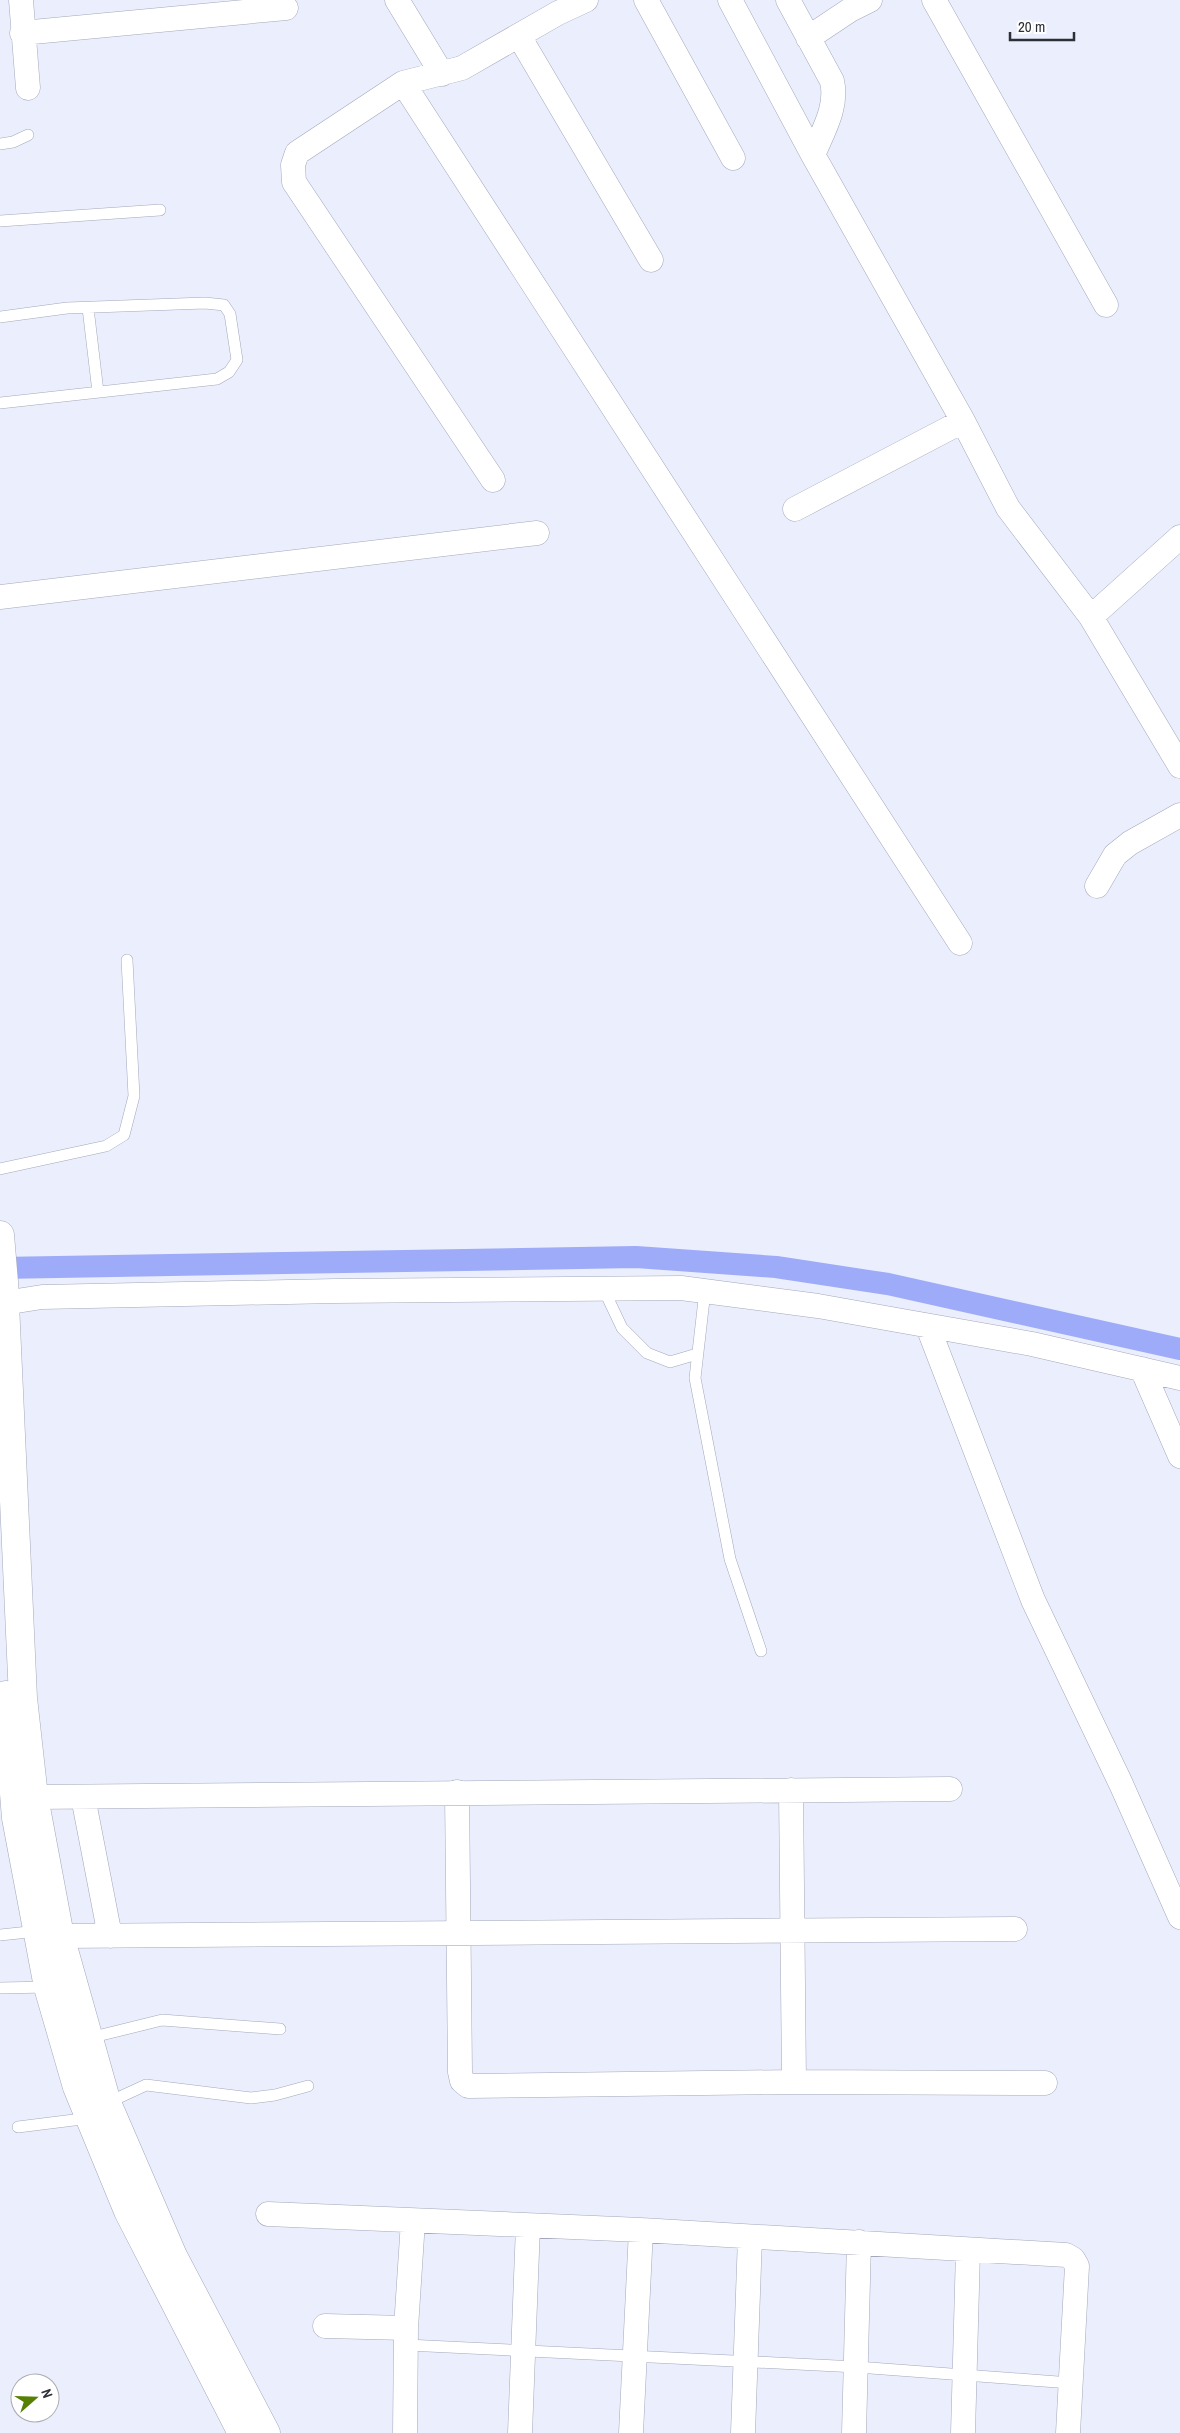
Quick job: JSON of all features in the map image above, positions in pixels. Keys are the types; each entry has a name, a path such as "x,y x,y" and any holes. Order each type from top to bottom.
{"street":[{"path":"21,0 22,33 28,88"},
{"path":"397,0 442,74"},
{"path":"493,480 294,182 294,164 297,153 403,83 462,68 519,36 554,7 586,0"},
{"path":"646,0 732,158"},
{"path":"730,0 813,155 963,421 1008,508 1092,617 1180,766"},
{"path":"788,0 832,81 835,94 833,105 813,155"},
{"path":"808,38 850,10 870,0"},
{"path":"934,0 1106,305"},
{"path":"22,33 286,8"},
{"path":"519,36 651,260"},
{"path":"403,83 960,943"},
{"path":"795,508 963,421"},
{"path":"0,597 537,533"},
{"path":"1092,617 1180,537"},
{"path":"1097,886 1115,855 1130,843 1180,815"},
{"path":"2,1276 42,1297 681,1288 818,1306 1032,1344 1180,1378"},
{"path":"2,1276 23,1698 16,1792"},
{"path":"928,1326 1033,1600 1121,1784 1180,1917"},
{"path":"1142,1370 1180,1456"},
{"path":"0,1571 3,1694 16,1792 49,1934 87,2039 98,2111 128,2211 242,2433"},
{"path":"16,1792 83,1797 457,1792 950,1789"},
{"path":"791,1790 794,2082"},
{"path":"457,1792 457,1934 460,2072 462,2081 468,2086 794,2082 1045,2083"},
{"path":"83,1797 110,1936"},
{"path":"49,1934 110,1936 1015,1929"},
{"path":"49,1934 48,1987 77,2087 98,2111 266,2433"},
{"path":"268,2214 641,2230 859,2242 968,2251 1066,2255 1073,2259 1077,2266 1068,2433"},
{"path":"405,2433 406,2337 413,2221"},
{"path":"520,2433 528,2226"},
{"path":"631,2433 641,2230"},
{"path":"743,2433 750,2237"},
{"path":"854,2433 859,2242"},
{"path":"963,2433 968,2251"},
{"path":"325,2326 406,2337"}],"lane":[{"path":"0,144 13,142 28,135"},
{"path":"0,222 160,210"},
{"path":"0,317 88,308 205,303 224,305 230,314 237,360 229,372 217,379 0,403"},
{"path":"88,308 98,392"},
{"path":"0,1169 106,1146 124,1135 134,1096 127,960"},
{"path":"604,1290 622,1328 647,1353 670,1362 697,1354"},
{"path":"705,1291 695,1378 730,1559 761,1651"},
{"path":"0,1935 49,1934"},
{"path":"0,1988 48,1987"},
{"path":"87,2039 162,2020 280,2029"},
{"path":"18,2127 98,2111 146,2085 251,2098 275,2095 308,2086"},
{"path":"406,2337 524,2351 857,2367 1071,2383"}],"waterway":[{"path":"0,1268 636,1257 776,1267 888,1284 1180,1349"}]}
